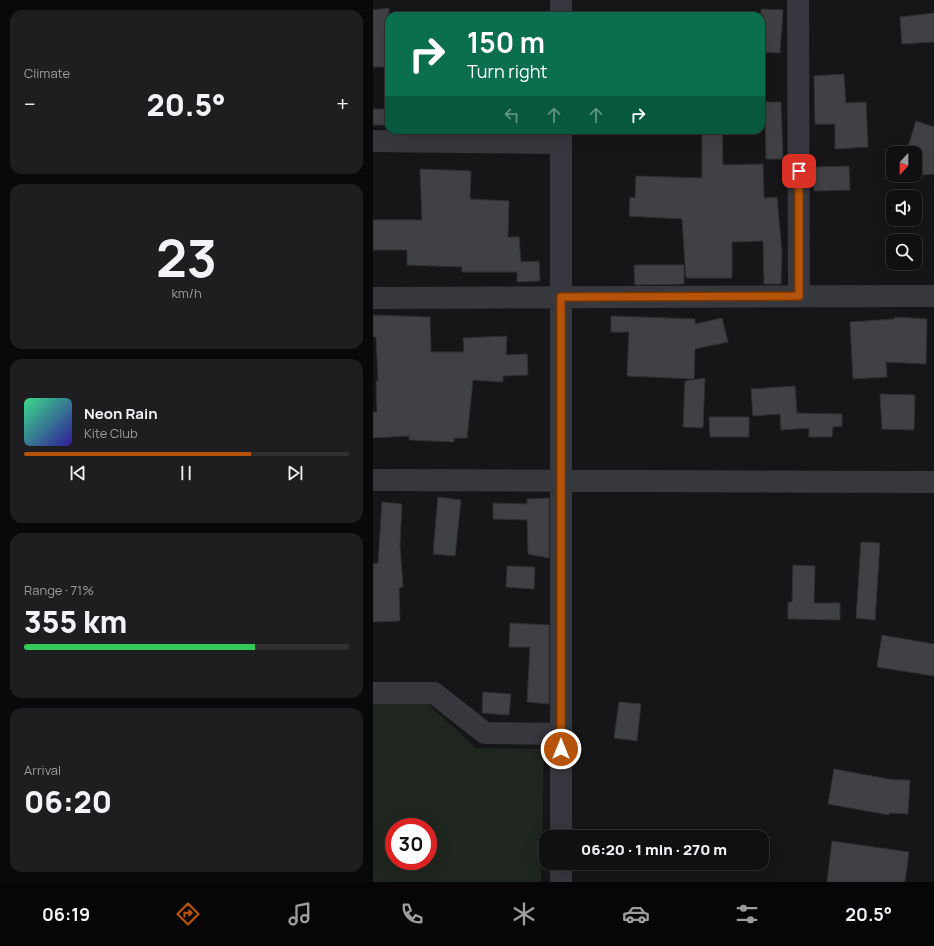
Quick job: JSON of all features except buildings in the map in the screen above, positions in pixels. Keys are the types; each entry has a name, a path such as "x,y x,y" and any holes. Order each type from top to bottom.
{"street":[{"path":"561,0 561,12"},
{"path":"798,0 799,296"},
{"path":"373,141 561,136 561,830"},
{"path":"373,298 934,296"},
{"path":"373,480 934,482"},
{"path":"373,693 434,693 485,733 561,734"},
{"path":"561,870 561,882"}],"shaded area":[{"path":"373,702 427,703 476,748 544,749 542,830 539,830 539,870 541,870 541,882 373,882"}],"route":[{"path":"561,749 561,297 799,296 799,171"}]}
